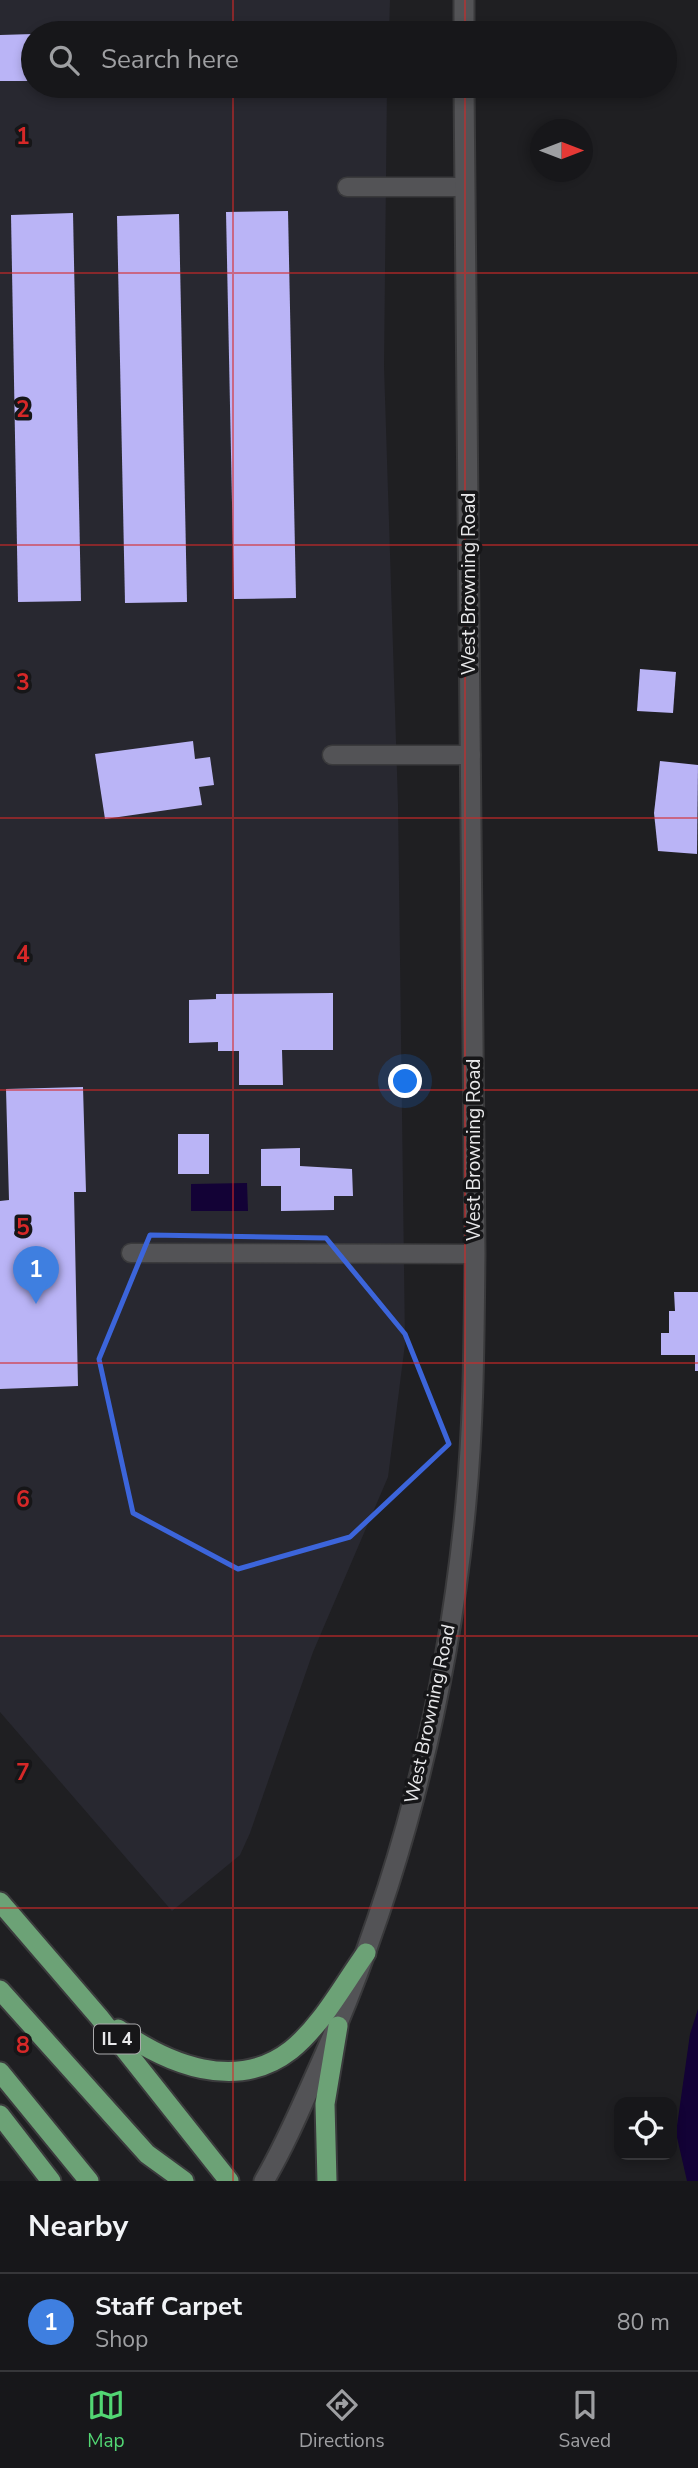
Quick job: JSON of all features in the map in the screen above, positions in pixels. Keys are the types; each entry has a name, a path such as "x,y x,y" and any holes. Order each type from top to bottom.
{"highway":[{"name":"IL 4","path":"0,1902 99,2017 229,2181"},
{"path":"99,2017 145,2048 176,2062 218,2072 243,2071 290,2050 320,2019 366,1953"},
{"path":"0,1990 147,2154 184,2181"},
{"path":"327,2181 325,2104 338,2026"},
{"path":"0,2072 89,2181"},
{"path":"0,2115 51,2181"}],"street":[{"path":"464,0 464,21"},
{"name":"West Browning Road","path":"264,2181 338,2026 366,1953 405,1830 441,1674 456,1586 471,1442 475,1254 464,98"}],"lane":[{"path":"347,187 465,187"},
{"path":"332,755 471,755"},
{"path":"131,1252 475,1254"}],"highlighted area":[{"path":"150,1235 326,1238 405,1334 449,1444 350,1537 238,1569 133,1513 99,1359"}],"shaded area":[{"path":"0,0 390,0 389,21 21,21 21,98 387,98 384,366 398,804 405,1344 388,1477 313,1652 240,1855 172,1911 0,1712"},
{"path":"247,1183 248,1211 191,1211 191,1184"},
{"path":"698,2009 698,2181 687,2181 677,2137 690,2034"}],"building":[{"path":"21,34 21,81 0,81 0,35"},
{"path":"288,211 296,598 234,599 226,212"},
{"path":"73,213 81,601 18,602 11,215"},
{"path":"179,214 187,602 125,603 117,216"},
{"path":"640,669 676,672 673,713 637,711"},
{"path":"193,741 195,759 210,757 214,785 199,787 202,805 105,819 95,754"},
{"path":"660,761 698,765 697,854 658,851 654,813"},
{"path":"333,993 333,1050 282,1050 283,1085 239,1085 239,1051 218,1051 218,1042 189,1043 189,1000 216,999 216,994"},
{"path":"83,1087 86,1192 74,1192 78,1386 0,1389 0,1201 9,1200 6,1089"},
{"path":"178,1134 209,1134 209,1174 178,1174"},
{"path":"300,1148 300,1166 352,1169 353,1196 334,1196 334,1210 281,1211 281,1186 261,1186 261,1149"},
{"path":"674,1292 698,1292 698,1371 695,1371 695,1355 661,1355 661,1333 669,1333 669,1311 675,1311"}],"place":[{"name":"Staff Carpet","path":"36,1304"}]}
